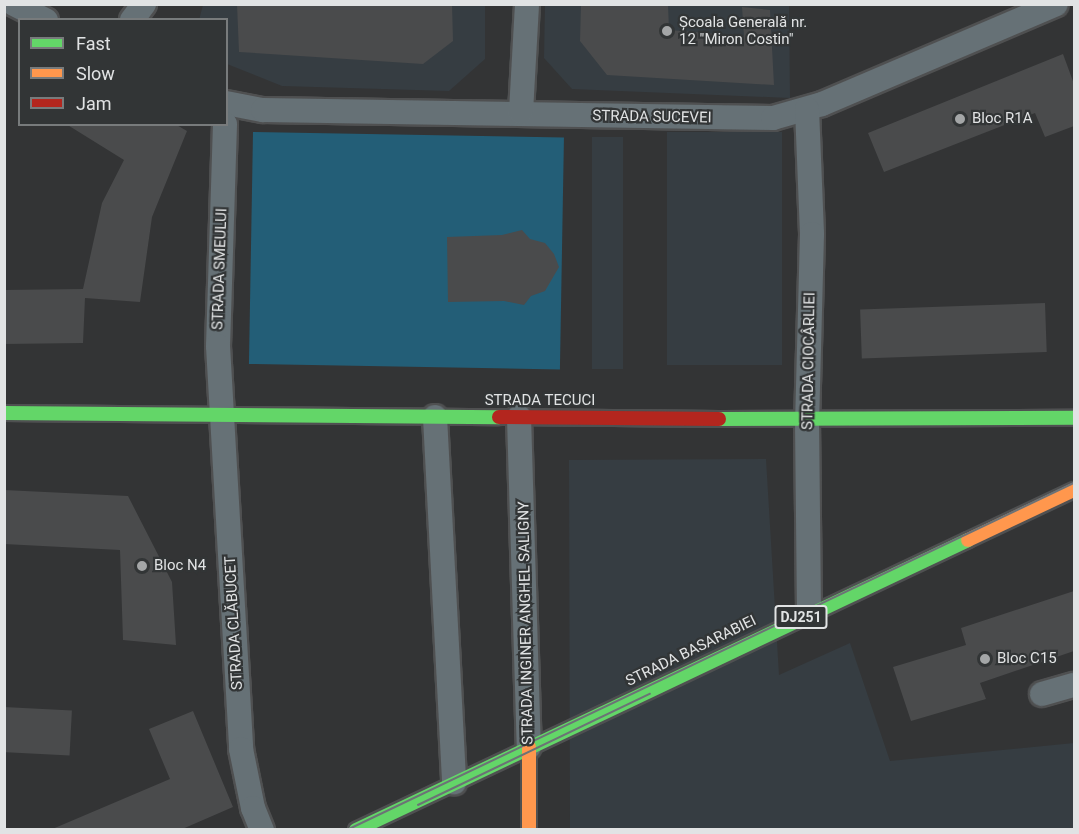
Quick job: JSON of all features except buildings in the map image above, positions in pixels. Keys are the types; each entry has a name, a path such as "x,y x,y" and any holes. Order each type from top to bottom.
{"main road":[{"name":"STRADA TECUCI","path":"4,413 807,420 1074,418"},
{"name":"STRADA BASARABIEI","path":"356,830 809,613 1074,490"},
{"name":"STRADA INGINER ANGHEL SALIGNY","path":"529,747 529,830"}],"street":[{"path":"14,4 42,18"},
{"path":"134,18 144,4"},
{"path":"521,112 527,4"},
{"name":"STRADA SUCEVEI","path":"228,103 263,110 521,112 649,119 761,118 807,109 1056,4"},
{"name":"STRADA CIOCÂRLIEI","path":"807,109 812,234 807,420 809,613"},
{"name":"STRADA SMEULUI","path":"222,414 218,346 225,126"},
{"name":"STRADA CLĂBUCET","path":"222,414 241,749 253,808 262,830"},
{"path":"435,417 454,783"},
{"name":"STRADA INGINER ANGHEL SALIGNY","path":"519,417 529,747"},
{"path":"1041,694 1074,685"}],"shaded area":[{"path":"203,5 485,5 485,59 449,91 282,86 228,64 228,18 200,18"},
{"name":"Școala Generală nr. 12 \"Miron Costin\"","path":"545,5 789,5 790,98 572,89 544,58"},
{"path":"253,132 564,137 560,369 249,364"},
{"path":"667,132 782,132 782,365 667,365"},
{"path":"592,137 623,137 623,369 592,369"},
{"path":"766,459 779,675 850,643 890,761 1074,743 1074,829 570,829 569,460"}],"tram line":[{"path":"347,830 1074,483"},
{"path":"418,805 650,694"}],"traffic: fast":[{"path":"4,413 499,417"},
{"path":"719,419 1074,418"},
{"path":"356,830 968,540"}],"traffic: slow":[{"path":"968,540 1074,490"},
{"path":"529,747 529,830"}],"traffic: jam":[{"path":"499,417 719,419"}],"place":[{"name":"Școala Generală nr. 12 \"Miron Costin\"","path":"667,31"},
{"name":"Bloc R1A","path":"960,119"},
{"name":"Bloc N4","path":"142,566"},
{"name":"Bloc C15","path":"985,659"}]}
